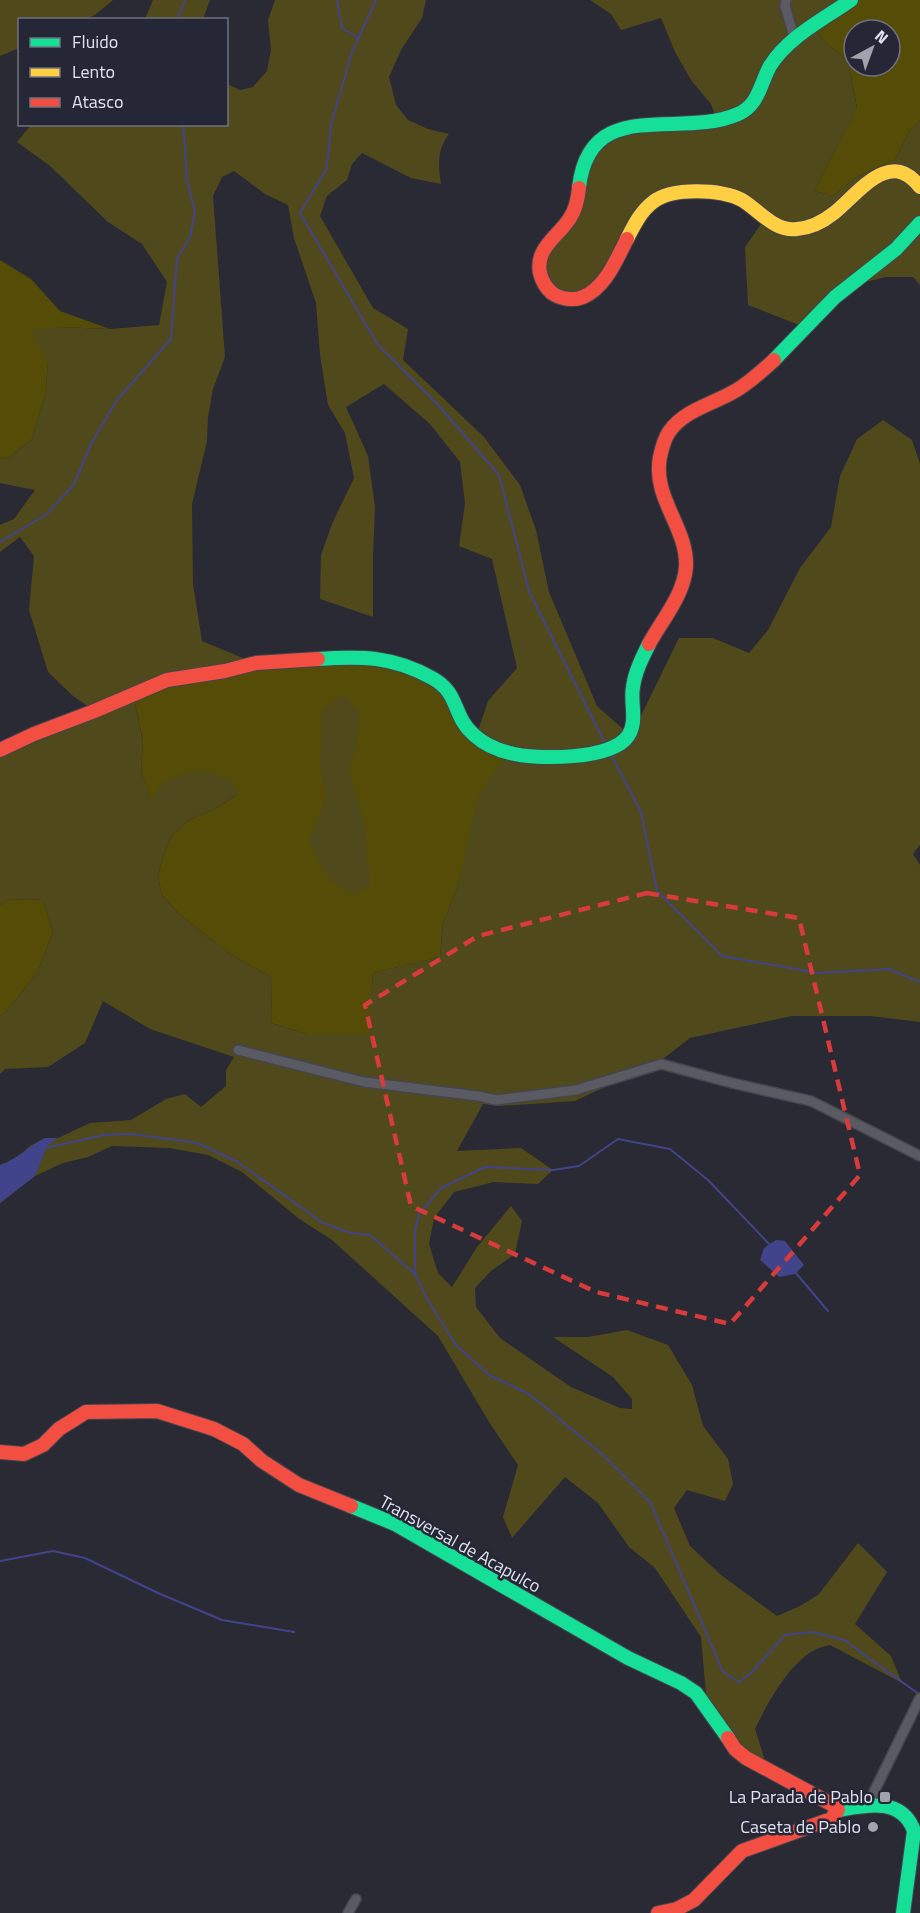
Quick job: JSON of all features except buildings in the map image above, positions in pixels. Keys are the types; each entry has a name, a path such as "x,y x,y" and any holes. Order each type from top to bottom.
{"street":[{"path":"786,0 785,6 795,40"},
{"path":"851,0 812,26 773,63 754,102 746,110 735,116 716,120 619,131 604,135 594,144 584,160 579,195 571,217 547,243 540,257 540,275 550,292 568,299 578,298 596,289 614,267 632,226 643,211 654,201 669,195 687,192 720,193 739,199 781,227 792,230 804,228 824,219 840,208 861,187 883,173 904,174 914,178 920,187"},
{"path":"0,750 14,742 170,679 255,663 356,656 379,658 395,663 441,683 449,690 459,719 465,727 488,745 506,752 532,758 554,758 595,752 623,742 630,736 633,729 631,699 638,670 684,584 687,570 687,558 683,545 658,486 659,455 664,440 674,426 686,416 745,385 847,286 906,240 920,223"},
{"path":"238,1050 364,1082 496,1100 576,1089 661,1064 811,1101 920,1156"},
{"name":"Transversal de Acapulco","path":"0,1452 24,1454 43,1445 59,1429 86,1412 158,1411 214,1429 243,1444 262,1461 299,1485 395,1524 628,1658 681,1683 696,1693 735,1749 746,1758 835,1806 838,1810"},
{"path":"868,1804 920,1698"},
{"path":"658,1913 677,1909 694,1900 742,1851 823,1822 834,1817 838,1810 868,1804 898,1809 907,1814 913,1823 914,1831 903,1913"},
{"path":"348,1913 356,1899"}],"highlighted area":[{"path":"647,893 799,918 860,1175 730,1324 596,1292 411,1206 365,1005 478,936"}],"shaded area":[{"path":"0,0 113,0 95,15 88,18 18,18 18,48 0,56"},
{"path":"153,0 210,0 203,18 145,18"},
{"path":"275,0 426,0 422,18 401,50 389,77 396,105 408,120 428,129 449,134 442,146 439,158 441,184 411,178 362,153 352,164 347,180 327,196 320,216 373,308 408,329 403,360 484,437 520,485 536,530 549,592 597,706 631,736 679,638 713,638 749,653 768,630 800,568 831,527 840,476 857,439 883,420 912,440 920,464 920,845 913,854 920,865 920,1022 870,1016 792,1016 690,1038 660,1061 575,1101 499,1106 483,1104 457,1151 521,1148 553,1170 538,1184 494,1182 454,1192 434,1218 429,1244 438,1273 452,1287 477,1247 511,1206 522,1221 515,1254 491,1271 475,1288 476,1307 500,1338 571,1387 620,1408 632,1409 632,1399 613,1377 553,1337 588,1337 627,1330 668,1345 692,1385 703,1426 728,1459 733,1484 725,1501 687,1490 674,1508 690,1546 721,1575 777,1616 802,1605 819,1594 858,1543 887,1572 855,1624 891,1656 902,1683 830,1645 813,1651 787,1675 755,1729 767,1767 746,1758 707,1706 701,1637 655,1568 629,1547 598,1503 565,1477 512,1538 503,1517 518,1465 489,1422 438,1336 332,1240 298,1218 242,1172 208,1155 169,1148 112,1146 88,1157 63,1163 35,1176 0,1203 0,1165 14,1160 30,1146 45,1138 58,1138 90,1123 131,1120 166,1099 185,1094 201,1107 226,1086 226,1070 234,1057 150,1029 103,1001 85,1043 48,1067 5,1069 0,1074 0,1015 3,1015 37,974 53,932 43,900 11,899 0,905 0,752 96,712 73,696 48,672 29,610 34,556 20,537 0,552 0,525 14,519 35,490 0,483 0,458 7,459 32,439 45,395 48,364 32,330 57,327 110,329 159,325 167,282 142,244 108,222 50,166 17,142 30,126 228,126 228,84 240,90 253,87 267,71 271,50 268,20","holes":["234,171 265,194 288,205 294,238 316,303 320,355 328,405 345,433 354,478 332,524 321,555 320,599 373,617 375,507 368,456 346,407 384,384 430,424 460,462 465,503 459,546 492,559 517,668 488,701 476,737 507,753 479,796 457,889 443,923 440,957 373,973 368,1034 306,1034 271,1023 272,978 227,952 180,915 162,895 158,878 162,859 172,835 189,820 215,809 237,795 231,780 209,772 185,773 165,782 151,799 141,770 143,742 133,694 257,664 202,641 193,584 192,504 207,441 213,389 225,357 213,196 222,177"]},
{"path":"590,0 854,0 813,26 825,42 842,56 842,78 851,78 857,109 814,191 833,196 858,176 895,160 909,132 920,120 920,285 913,277 886,277 849,286 799,325 748,305 745,247 766,217 722,193 656,202 580,299 546,285 542,258 565,227 583,170 607,136 717,120 711,104 691,80 675,52 661,18 621,30 611,14"},
{"path":"854,0 920,0 920,120 909,132 895,160 858,176 833,196 814,191 857,108 851,78 902,78 902,18 842,18 842,56 825,42 813,26"},
{"path":"0,260 31,279 60,311 110,329 57,327 48,364 45,395 32,439 7,459 0,458"},
{"path":"356,656 441,683 459,719 507,753 468,848 457,889 443,923 440,957 373,973 369,1034 306,1034 271,1023 272,978 227,952 180,915 162,895 158,878 162,859 172,835 189,820 215,809 237,795 151,800 141,770 143,741 133,694 172,680"},
{"path":"342,694 360,713 357,742 349,770 364,824 370,886 352,893 330,880 309,842 326,797 320,766 322,711"},
{"path":"10,899 43,900 53,932 37,974 3,1015 0,1015 0,905"},
{"path":"45,1138 58,1138 47,1146 35,1176 0,1203 0,1165 12,1160"},
{"path":"776,1240 785,1241 804,1265 795,1274 779,1277 760,1260 764,1248"}],"waterway":[{"path":"178,18 185,0"},
{"path":"337,0 342,28 359,38"},
{"path":"376,0 352,52 331,125 327,168 300,213 378,345 439,406 499,475 529,591 606,745"},
{"path":"0,542 47,514 74,484 92,442 117,400 171,339 177,259 190,237 195,212 187,180 183,126"},
{"path":"610,753 641,812 657,891 722,956 818,973 889,969 920,982"},
{"path":"45,1148 104,1135 133,1134 197,1143 238,1162 323,1223 351,1233 370,1235 415,1274 427,1299 456,1345 489,1375 529,1394 603,1455 650,1502 723,1672 739,1682 750,1674 785,1635 812,1632 844,1640 920,1695"},
{"path":"415,1273 415,1231 419,1214 441,1188 485,1167 553,1170 579,1166 618,1139 670,1149 708,1180 771,1246"},
{"path":"795,1272 828,1311"},
{"path":"0,1561 53,1551 85,1558 222,1620 294,1632"}],"traffic: fast":[{"path":"579,188 586,159 600,140 618,130 640,125 715,121 745,110 755,100 770,66 786,46 851,0"},
{"path":"774,360 835,297 896,249 920,223"},
{"path":"318,659 363,658 404,665 441,684 452,698 467,728 482,741 510,753 555,757 606,750 619,744 628,736 633,725 634,681 649,644"},
{"path":"351,1506 395,1524 628,1658 681,1683 696,1693 728,1738"},
{"path":"838,1810 860,1806 882,1806 892,1808 908,1820 914,1831 903,1913"}],"traffic: slow":[{"path":"627,239 645,210 661,197 672,194 697,191 733,196 775,224 797,229 812,226 826,219 864,186 886,173 897,172 909,176 920,187"}],"traffic: jam":[{"path":"579,188 572,215 544,250 539,264 544,284 550,291 559,297 571,299 583,297 591,292 610,272 627,239"},
{"path":"649,644 677,597 686,567 682,539 661,486 659,472 662,447 675,424 699,408 740,388 774,360"},
{"path":"0,750 167,680 225,671 256,663 318,659"},
{"path":"0,1452 24,1454 43,1445 59,1429 86,1412 157,1411 214,1429 243,1444 262,1461 299,1485 351,1506"},
{"path":"728,1738 735,1749 746,1758 835,1806 838,1810"},
{"path":"658,1913 677,1909 694,1900 742,1851 831,1819 838,1810"}],"place":[{"name":"La Parada de Pablo","path":"885,1797"},
{"name":"Caseta de Pablo","path":"873,1827"}]}
